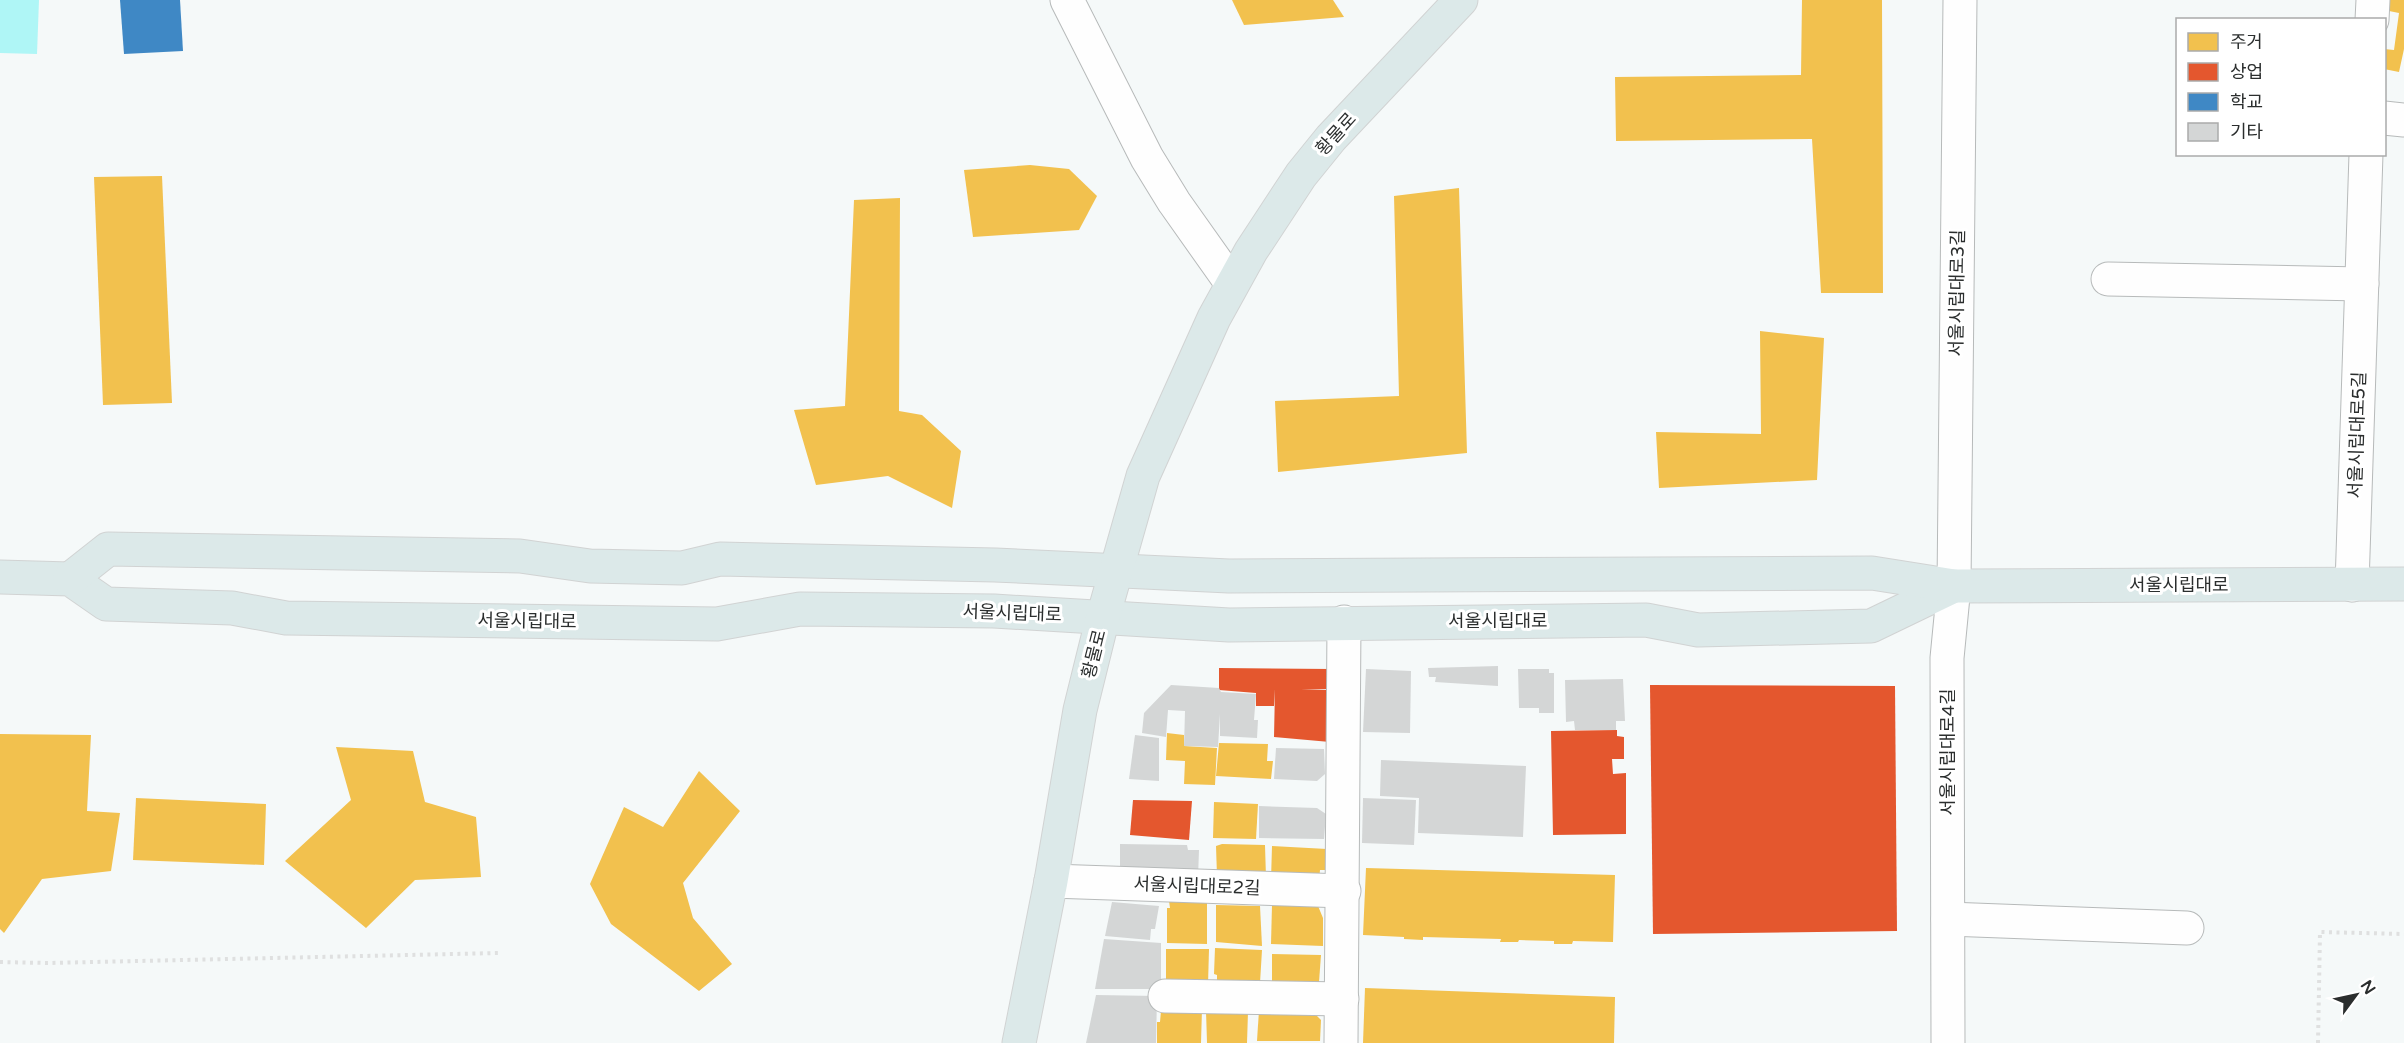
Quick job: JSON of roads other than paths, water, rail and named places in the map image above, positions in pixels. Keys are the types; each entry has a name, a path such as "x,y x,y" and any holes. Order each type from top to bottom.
{"main road":[{"name":"황물로","path":"1019,1043 1051,881 1080,710 1103,617 1143,476 1195,357 1232,284 1301,175 1331,138 1461,0"},
{"name":"서울시립대로","path":"1954,586 1871,626 1698,630 1646,620 1229,624 994,611 800,609 717,624 285,618 232,608 106,604 70,579 108,549 520,556 590,566 682,568 720,559 995,565 1229,576 1872,573 1954,586 2404,584"},
{"path":"0,577 70,579"}],"street":[{"path":"1067,0 1147,158 1174,202 1232,284"},
{"name":"서울시립대로3길","path":"1954,586 1960,0"},
{"path":"2372,18 2373,0"},
{"path":"2386,118 2404,120"},
{"name":"서울시립대로5길","path":"2352,585 2366,156"},
{"path":"2108,279 2362,284"},
{"name":"서울시립대로4길","path":"1948,1043 1947,658 1954,586"},
{"path":"1341,1043 1344,891 1344,622"},
{"name":"서울시립대로2길","path":"1051,881 1344,891"},
{"path":"1948,919 2187,928"},
{"path":"1165,996 1342,999"}]}
